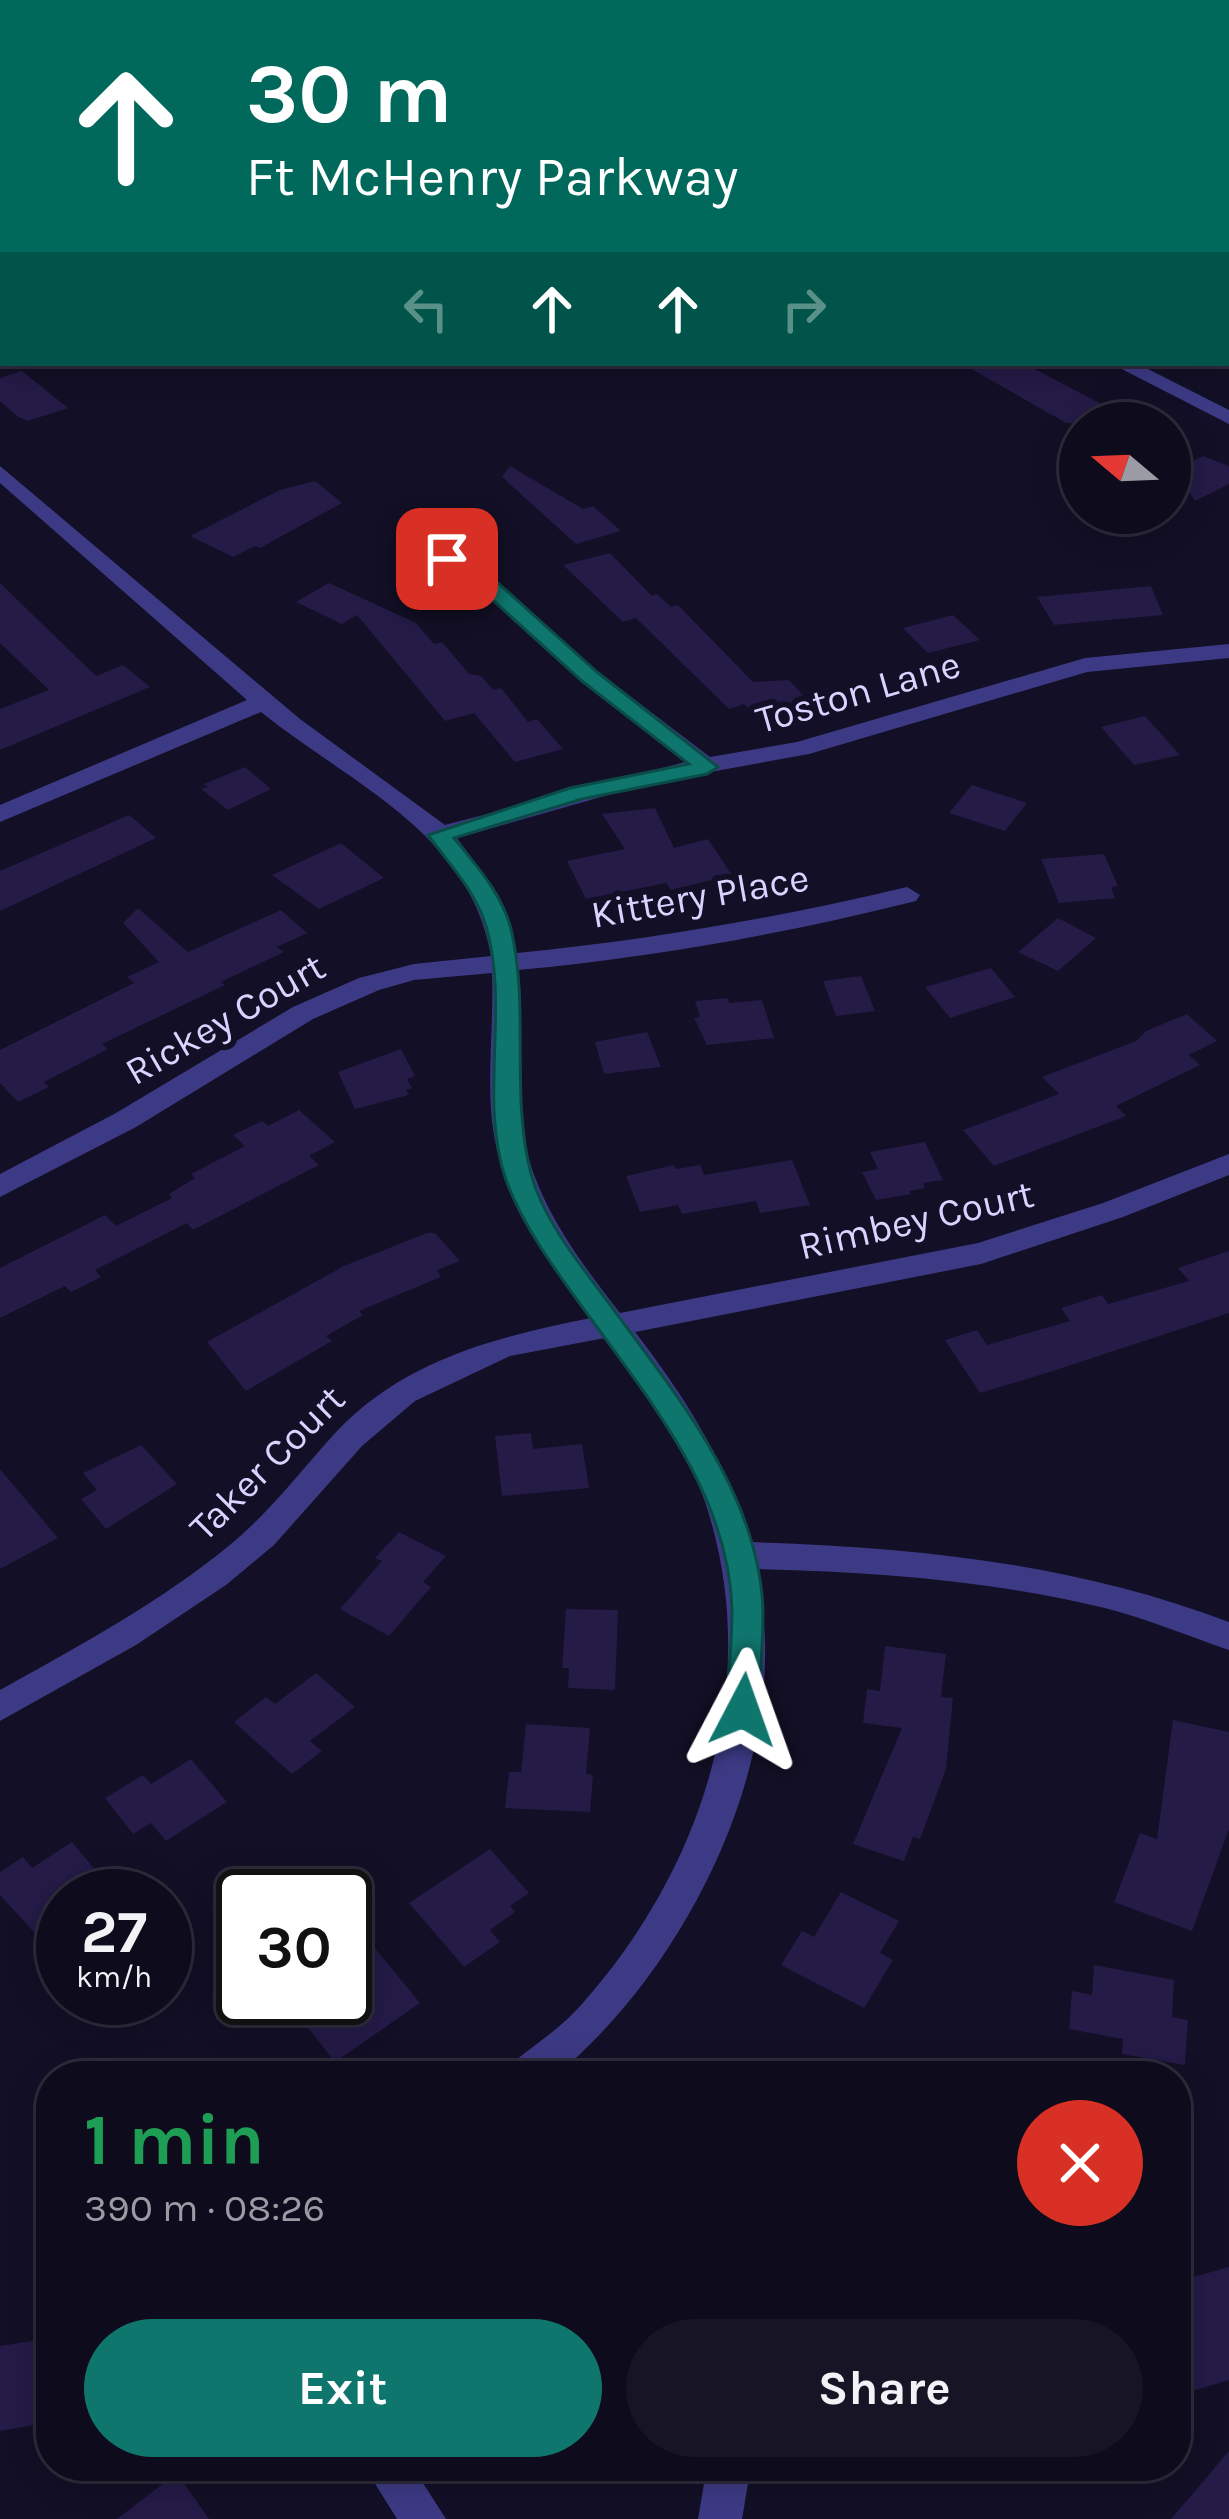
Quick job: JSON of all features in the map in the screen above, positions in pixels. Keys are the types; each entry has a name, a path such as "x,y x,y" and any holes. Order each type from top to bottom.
{"street":[{"path":"1126,366 1229,418"},
{"path":"0,472 264,702 439,835 481,887 493,910 504,963 508,1121 519,1179 553,1246 688,1431 727,1512 747,1606 746,1685 740,1734 716,1820 651,1946 593,2019 544,2061"},
{"path":"413,539 481,579 590,676 707,767"},
{"name":"Toston Lane","path":"439,835 578,793 800,749 1085,664 1229,651"},
{"path":"0,814 264,702"},
{"name":"Kittery Place","path":"504,963 637,950 776,927 908,895"},
{"name":"Rickey Court","path":"0,1186 126,1120 329,1000 414,972 504,963"},
{"name":"Rimbey Court","path":"611,1324 981,1253 1112,1210 1229,1163"},
{"name":"Taker Court","path":"0,1707 175,1604 244,1553 387,1404 431,1374 506,1346 611,1324"},
{"path":"740,1556 974,1568 1088,1588 1229,1636"},
{"path":"397,2481 424,2519"},
{"path":"720,2519 726,2481"}],"building":[{"path":"966,366 1029,366 1098,402 1059,402 1059,419"},
{"path":"22,371 68,408 28,421 18,417 0,401 0,378"},
{"path":"1203,456 1229,466 1229,484 1195,501 1191,462"},
{"path":"510,466 583,509 593,506 621,531 576,544 502,477"},
{"path":"315,481 342,503 260,548 233,557 190,536 280,490"},
{"path":"610,553 652,596 657,594 671,607 678,605 753,682 789,680 813,706 760,721 744,704 729,709 636,618 623,622 563,565"},
{"path":"0,583 96,676 123,665 150,687 0,750 0,709 49,690 0,643"},
{"path":"329,583 416,623 434,644 442,642 469,674 481,676 493,690 501,688 528,722 537,719 563,749 515,762 474,713 445,721 357,615 342,624 296,602"},
{"path":"1151,586 1163,615 1054,625 1037,597"},
{"path":"953,615 980,640 928,653 903,628"},
{"path":"1145,716 1180,755 1134,765 1101,727"},
{"path":"245,767 271,789 228,810 201,789 208,787 204,784"},
{"path":"972,785 1027,803 1005,831 949,813"},
{"path":"655,808 674,848 708,839 732,875 671,890 666,883 586,899 567,861 625,849 602,814"},
{"path":"129,815 156,838 0,911 0,871"},
{"path":"341,843 384,878 319,909 272,875"},
{"path":"1104,854 1118,886 1111,887 1115,898 1059,903 1041,859"},
{"path":"138,908 188,952 281,910 307,933 277,947 284,952 221,982 225,985 102,1044 108,1049 44,1082 49,1087 18,1102 0,1083 0,1050 134,983 127,977 159,962 123,923"},
{"path":"1058,918 1096,938 1058,971 1018,952"},
{"path":"991,968 1015,997 950,1018 925,987"},
{"path":"861,976 875,1011 836,1016 823,981"},
{"path":"728,998 729,1003 762,1000 774,1038 707,1045 694,1018 700,1017 695,1001"},
{"path":"1187,1014 1217,1041 1189,1055 1200,1065 1116,1106 1126,1116 994,1166 963,1130 1059,1094 1042,1077 1136,1041 1146,1031"},
{"path":"647,1032 661,1067 604,1074 595,1042"},
{"path":"401,1049 415,1076 407,1079 412,1088 406,1090 409,1095 355,1109 338,1072"},
{"path":"299,1110 335,1142 309,1156 319,1165 193,1230 187,1223 95,1270 101,1277 71,1292 65,1286 0,1318 0,1268 105,1215 116,1226 172,1198 169,1194 195,1178 191,1174 245,1146 233,1135 262,1121 268,1126"},
{"path":"925,1142 943,1180 923,1183 925,1188 909,1191 911,1194 876,1200 862,1172 878,1169 870,1152"},
{"path":"792,1160 810,1205 760,1213 756,1201 682,1214 678,1205 640,1212 626,1176 674,1165 676,1169 700,1165 704,1175"},
{"path":"435,1233 460,1261 437,1270 441,1277 359,1311 363,1315 326,1336 332,1341 246,1391 207,1342 344,1266"},
{"path":"1229,1251 1229,1313 1053,1371 980,1393 945,1340 977,1330 987,1345 1070,1321 1061,1308 1102,1295 1108,1304 1189,1281 1178,1268"},
{"path":"531,1433 533,1449 582,1444 589,1488 502,1496 495,1436"},
{"path":"141,1445 177,1484 106,1529 81,1499 97,1490 83,1473"},
{"path":"0,1469 58,1538 0,1569"},
{"path":"399,1532 446,1556 423,1582 431,1587 389,1636 340,1609 382,1561 375,1558"},
{"path":"566,1609 618,1610 615,1690 568,1688 569,1668 562,1668"},
{"path":"885,1646 946,1654 941,1697 953,1698 946,1769 920,1839 913,1837 904,1861 853,1844 902,1728 863,1723 867,1689 880,1691"},
{"path":"316,1673 355,1707 310,1741 322,1751 292,1774 234,1722 266,1697 275,1704"},
{"path":"1173,1720 1229,1732 1229,1829 1192,1931 1114,1902 1140,1833 1157,1839"},
{"path":"526,1724 590,1728 586,1774 593,1775 590,1812 505,1808 509,1772 521,1772"},
{"path":"191,1759 227,1802 166,1841 151,1823 133,1834 105,1798 143,1775 151,1784"},
{"path":"72,1842 94,1869 36,1869 36,1934 0,1895 0,1872 23,1857 32,1868"},
{"path":"490,1849 529,1893 510,1906 515,1912 490,1930 500,1942 464,1967 409,1903"},
{"path":"841,1892 899,1921 880,1953 893,1960 864,2008 781,1965 802,1931 814,1937"},
{"path":"373,1946 420,2003 334,2061 306,2025 372,2025"},
{"path":"1094,1965 1174,1980 1172,2017 1188,2020 1185,2061 1122,2054 1123,2039 1069,2029 1072,1991 1092,1995"},
{"path":"1229,2267 1229,2380 1192,2391 1191,2389 1191,2278"},
{"path":"36,2340 36,2425 0,2431 0,2346"},
{"path":"1229,2451 1229,2519 1171,2519"},
{"path":"167,2481 183,2481 209,2519 117,2519"}],"route":[{"path":"447,559 481,579 590,676 707,767 578,793 439,835 481,887 499,928 508,1121 519,1179 553,1246 688,1431 727,1512 747,1606 743,1710"}]}
